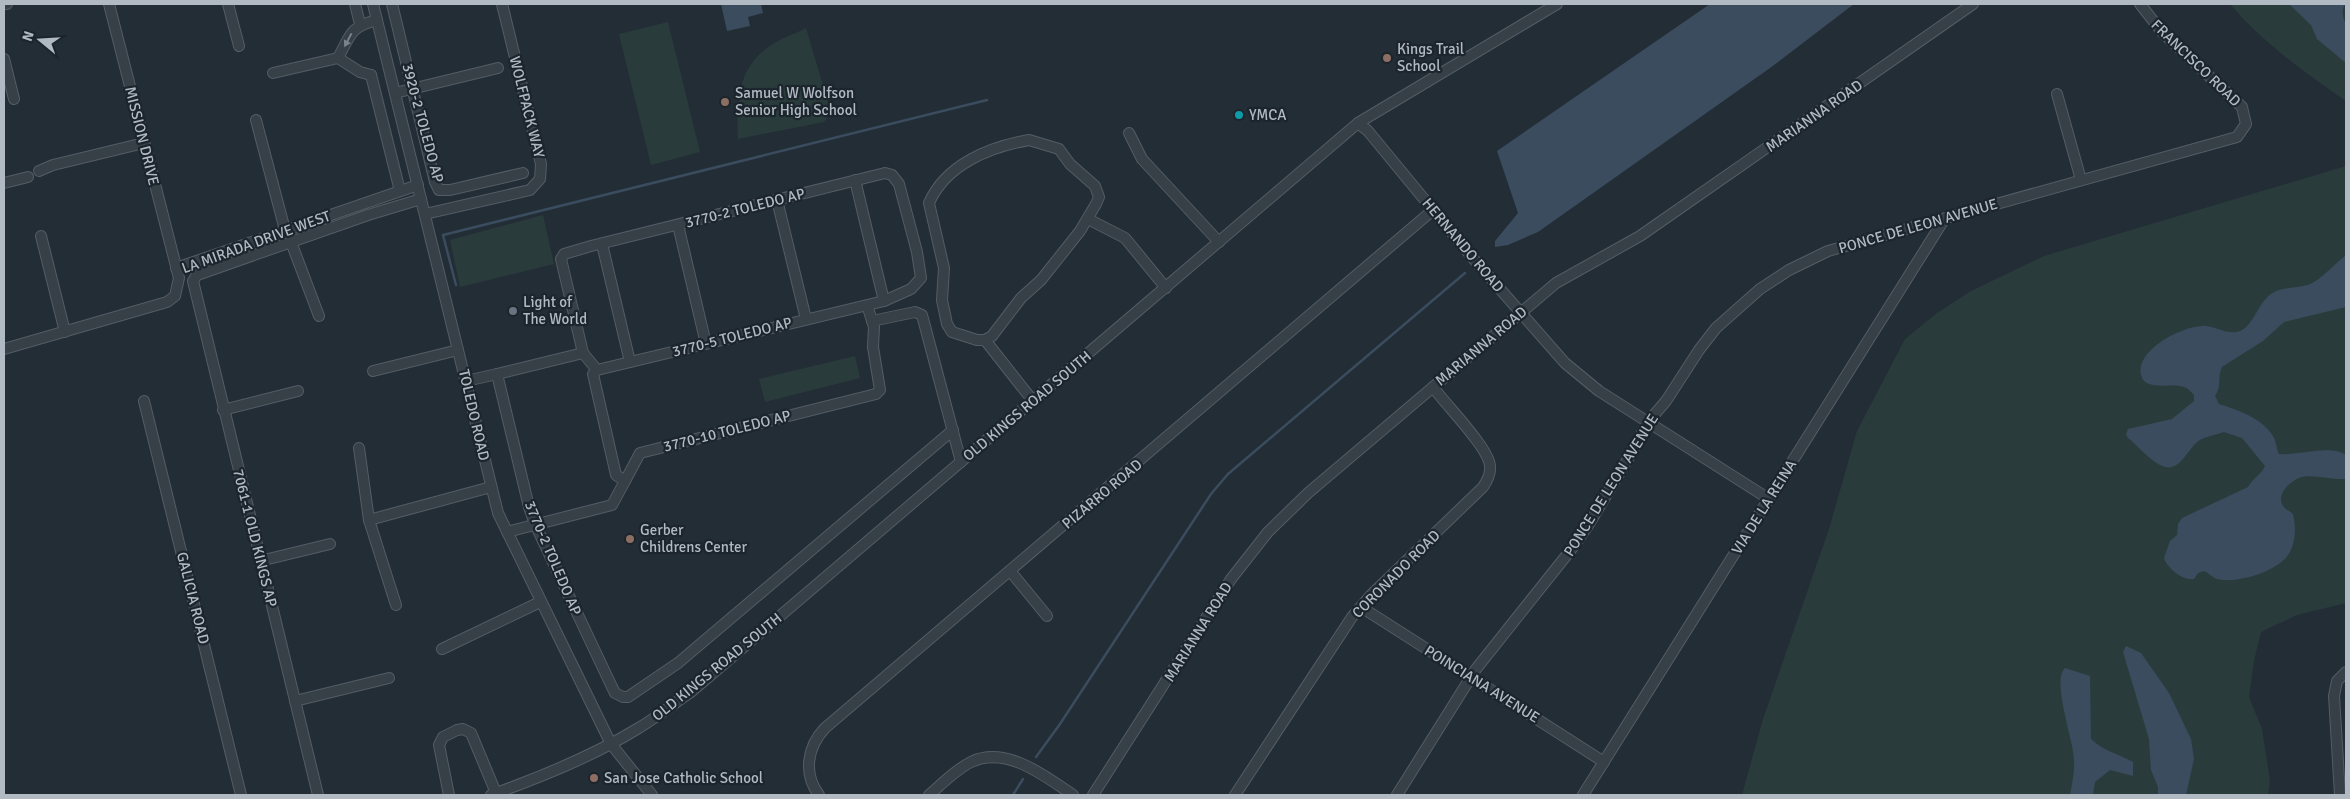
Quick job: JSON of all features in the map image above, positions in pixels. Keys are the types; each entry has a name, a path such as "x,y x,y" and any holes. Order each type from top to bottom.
{"street":[{"name":"MISSION DRIVE","path":"109,4 176,268"},
{"path":"228,4 239,46"},
{"path":"355,4 360,24"},
{"name":"TOLEDO ROAD","path":"373,4 498,513 611,744 652,795"},
{"name":"3920-2 TOLEDO AP","path":"392,4 435,182 439,190 450,190 523,173"},
{"name":"WOLFPACK WAY","path":"425,214 530,190 540,179 541,164 502,4"},
{"name":"OLD KINGS ROAD SOUTH","path":"493,794 555,771 611,744 639,729 690,692 1358,123 1557,4"},
{"name":"MARIANNA ROAD","path":"1093,795 1231,579 1257,545 1308,493 1556,283 1640,236 1973,4"},
{"name":"FRANCISCO ROAD","path":"2140,4 2162,32 2242,107 2246,124"},
{"path":"338,58 353,30 360,24 377,20"},
{"path":"4,58 14,99"},
{"path":"273,73 338,58 360,72 371,75 390,69"},
{"path":"395,93 498,68"},
{"path":"371,75 400,191"},
{"path":"2057,94 2081,180"},
{"path":"256,120 285,230"},
{"name":"HERNANDO ROAD","path":"1358,123 1368,131 1541,338 1579,376 1769,500"},
{"name":"PONCE DE LEON AVENUE","path":"1397,795 1470,677 1584,531 1632,454 1648,422 1666,400 1716,328 1735,310 1779,276 1828,251 2237,137 2246,124"},
{"path":"1129,133 1142,159 1219,242"},
{"path":"1029,140 1050,145 1059,149 1070,164 1095,186 1099,197 1088,219 1041,280 1021,298 992,336 985,340 977,340 952,332 947,324 942,293 944,268 929,203 933,194 961,164 975,157 1029,140"},
{"path":"39,171 53,165 144,143"},
{"name":"3770-2 TOLEDO AP","path":"583,352 561,259 564,254 885,173 892,175 899,184 920,267 919,283 912,289 884,301"},
{"path":"4,184 28,177"},
{"path":"855,180 884,301 868,305"},
{"name":"LA MIRADA DRIVE WEST","path":"4,349 167,302 175,296 178,278 176,268 418,185"},
{"path":"319,316 291,242 422,199"},
{"path":"777,200 806,319"},
{"name":"PIZARRO ROAD","path":"819,795 812,785 808,767 814,743 821,732 1433,210"},
{"name":"VIA DE LA REINA","path":"1583,795 1945,218"},
{"path":"1088,219 1124,238 1166,288"},
{"path":"678,224 706,344"},
{"path":"41,236 65,332"},
{"name":"7061-1 OLD KINGS AP","path":"291,242 197,276 193,281 318,795"},
{"path":"602,244 630,362"},
{"name":"3770-5 TOLEDO AP","path":"596,370 868,305"},
{"name":"3770-10 TOLEDO AP","path":"625,481 640,453 876,394 880,390 873,347 872,321 868,305"},
{"path":"872,321 915,312 922,315 961,462"},
{"path":"985,340 1033,401"},
{"path":"373,371 458,350"},
{"path":"466,381 583,352 596,370 593,374 616,475 625,481 612,505 507,532"},
{"name":"3770-2 TOLEDO AP","path":"497,374 529,507 535,524 612,687 615,692 623,697 628,697 672,667 712,636 953,430"},
{"name":"CORONADO ROAD","path":"1235,795 1340,634 1361,607 1483,487 1488,479 1490,465 1485,449 1433,387"},
{"path":"224,410 298,391"},
{"name":"GALICIA ROAD","path":"144,401 241,795"},
{"path":"359,448 369,520 396,605"},
{"path":"369,520 492,487"},
{"path":"260,561 330,544"},
{"path":"1010,572 1046,616"},
{"path":"442,649 540,602"},
{"name":"POINCIANA AVENUE","path":"1361,607 1604,762"},
{"path":"2346,672 2335,687 2340,795 2346,793"},
{"path":"295,701 389,678"},
{"path":"449,795 439,745 444,737 456,730 463,729 471,732 493,794"},
{"path":"928,795 960,768 976,760 991,757 1015,761 1073,795"}],"green space":[{"path":"2230,4 2346,4 2346,101 2270,44"},
{"path":"668,22 700,152 651,165 619,34"},
{"path":"806,28 831,112 824,122 738,139 739,96 747,71 765,50 781,39"},
{"path":"2346,166 2346,603 2297,615 2261,632 2254,661 2249,697 2262,729 2270,781 2268,795 1742,795 1763,719 1829,529 1857,431 1905,339 1937,313 1971,291 2044,256"},
{"path":"543,215 554,264 460,287 450,240"},
{"path":"855,356 860,378 765,402 759,379"}],"water":[{"path":"721,4 761,4 763,13 748,17 750,26 727,31"},
{"path":"1710,4 1854,4 1770,68 1538,232 1508,245 1495,247 1495,241 1518,213 1497,151"},
{"path":"2289,4 2345,4 2343,18 2347,35 2346,63 2317,39 2311,25"},
{"path":"2346,255 2346,307 2284,322 2263,341 2222,367 2215,396 2219,404 2242,412 2263,424 2273,436 2279,454 2331,450 2346,455 2346,479 2306,476 2293,481 2285,489 2282,493 2281,502 2293,514 2295,533 2290,552 2277,565 2246,578 2235,580 2217,579 2204,571 2198,573 2194,579 2180,576 2168,566 2164,558 2170,541 2177,535 2178,524 2182,518 2248,487 2265,466 2242,438 2224,432 2198,441 2182,460 2172,467 2159,465 2145,454 2128,438 2126,434 2128,429 2172,419 2194,401 2194,395 2181,386 2148,384 2141,375 2141,366 2145,357 2162,341 2194,327 2208,326 2230,332 2240,331 2249,324 2271,294 2281,289 2303,286 2314,282"},
{"path":"2126,646 2141,653 2169,693 2191,739 2194,759 2186,795 2158,795 2158,787 2151,770 2149,739 2123,652"},
{"path":"2065,668 2090,676 2091,739 2106,749 2133,762 2133,776 2110,770 2095,782 2093,795 2070,795 2074,764 2073,751 2060,685 2061,675"}],"waterway":[{"path":"456,285 443,235 987,100"},
{"path":"1036,757 1060,724 1211,494 1228,474 1465,273"},
{"path":"1013,795 1023,779"}],"place":[{"name":"Kings Trail School","path":"1387,58"},
{"name":"Samuel W Wolfson Senior High School","path":"725,102"},
{"name":"YMCA","path":"1239,115"},
{"name":"Light of The World","path":"513,311"},
{"name":"Gerber Childrens Center","path":"630,539"},
{"name":"San Jose Catholic School","path":"594,778"}]}
